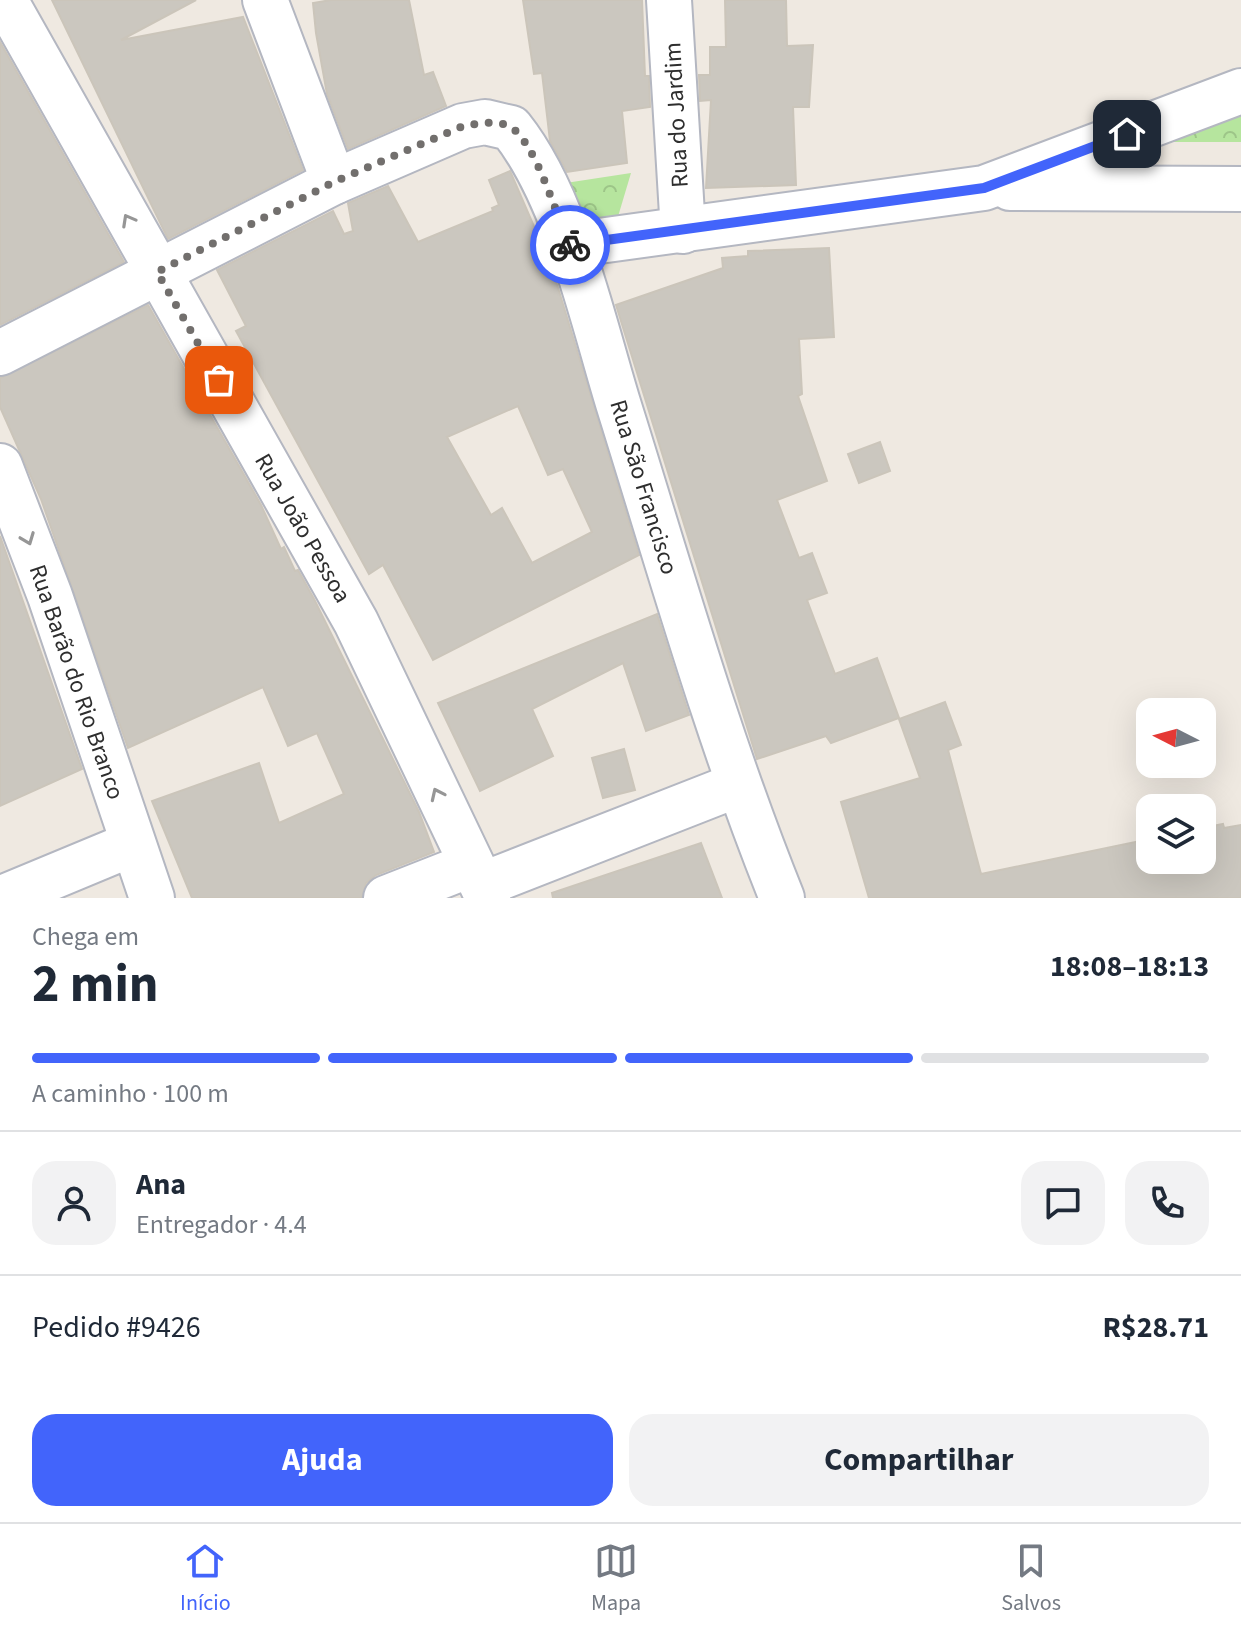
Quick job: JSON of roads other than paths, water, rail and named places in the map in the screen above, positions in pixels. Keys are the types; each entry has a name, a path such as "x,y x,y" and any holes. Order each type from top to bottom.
{"street":[{"name":"Rua João Pessoa","path":"5,0 356,622 481,882"},
{"path":"0,353 334,182 265,0"},
{"name":"Rua do Jardim","path":"669,0 683,231"},
{"path":"984,188 1241,91"},
{"name":"Rua São Francisco","path":"334,182 463,126 485,122 511,128 528,149 570,245 737,785 782,898"},
{"path":"570,245 984,188 1241,189"},
{"name":"Rua Barão do Rio Branco","path":"0,466 50,596 152,898"},
{"path":"386,898 481,882 737,785"},
{"path":"2,898 132,844"}]}
